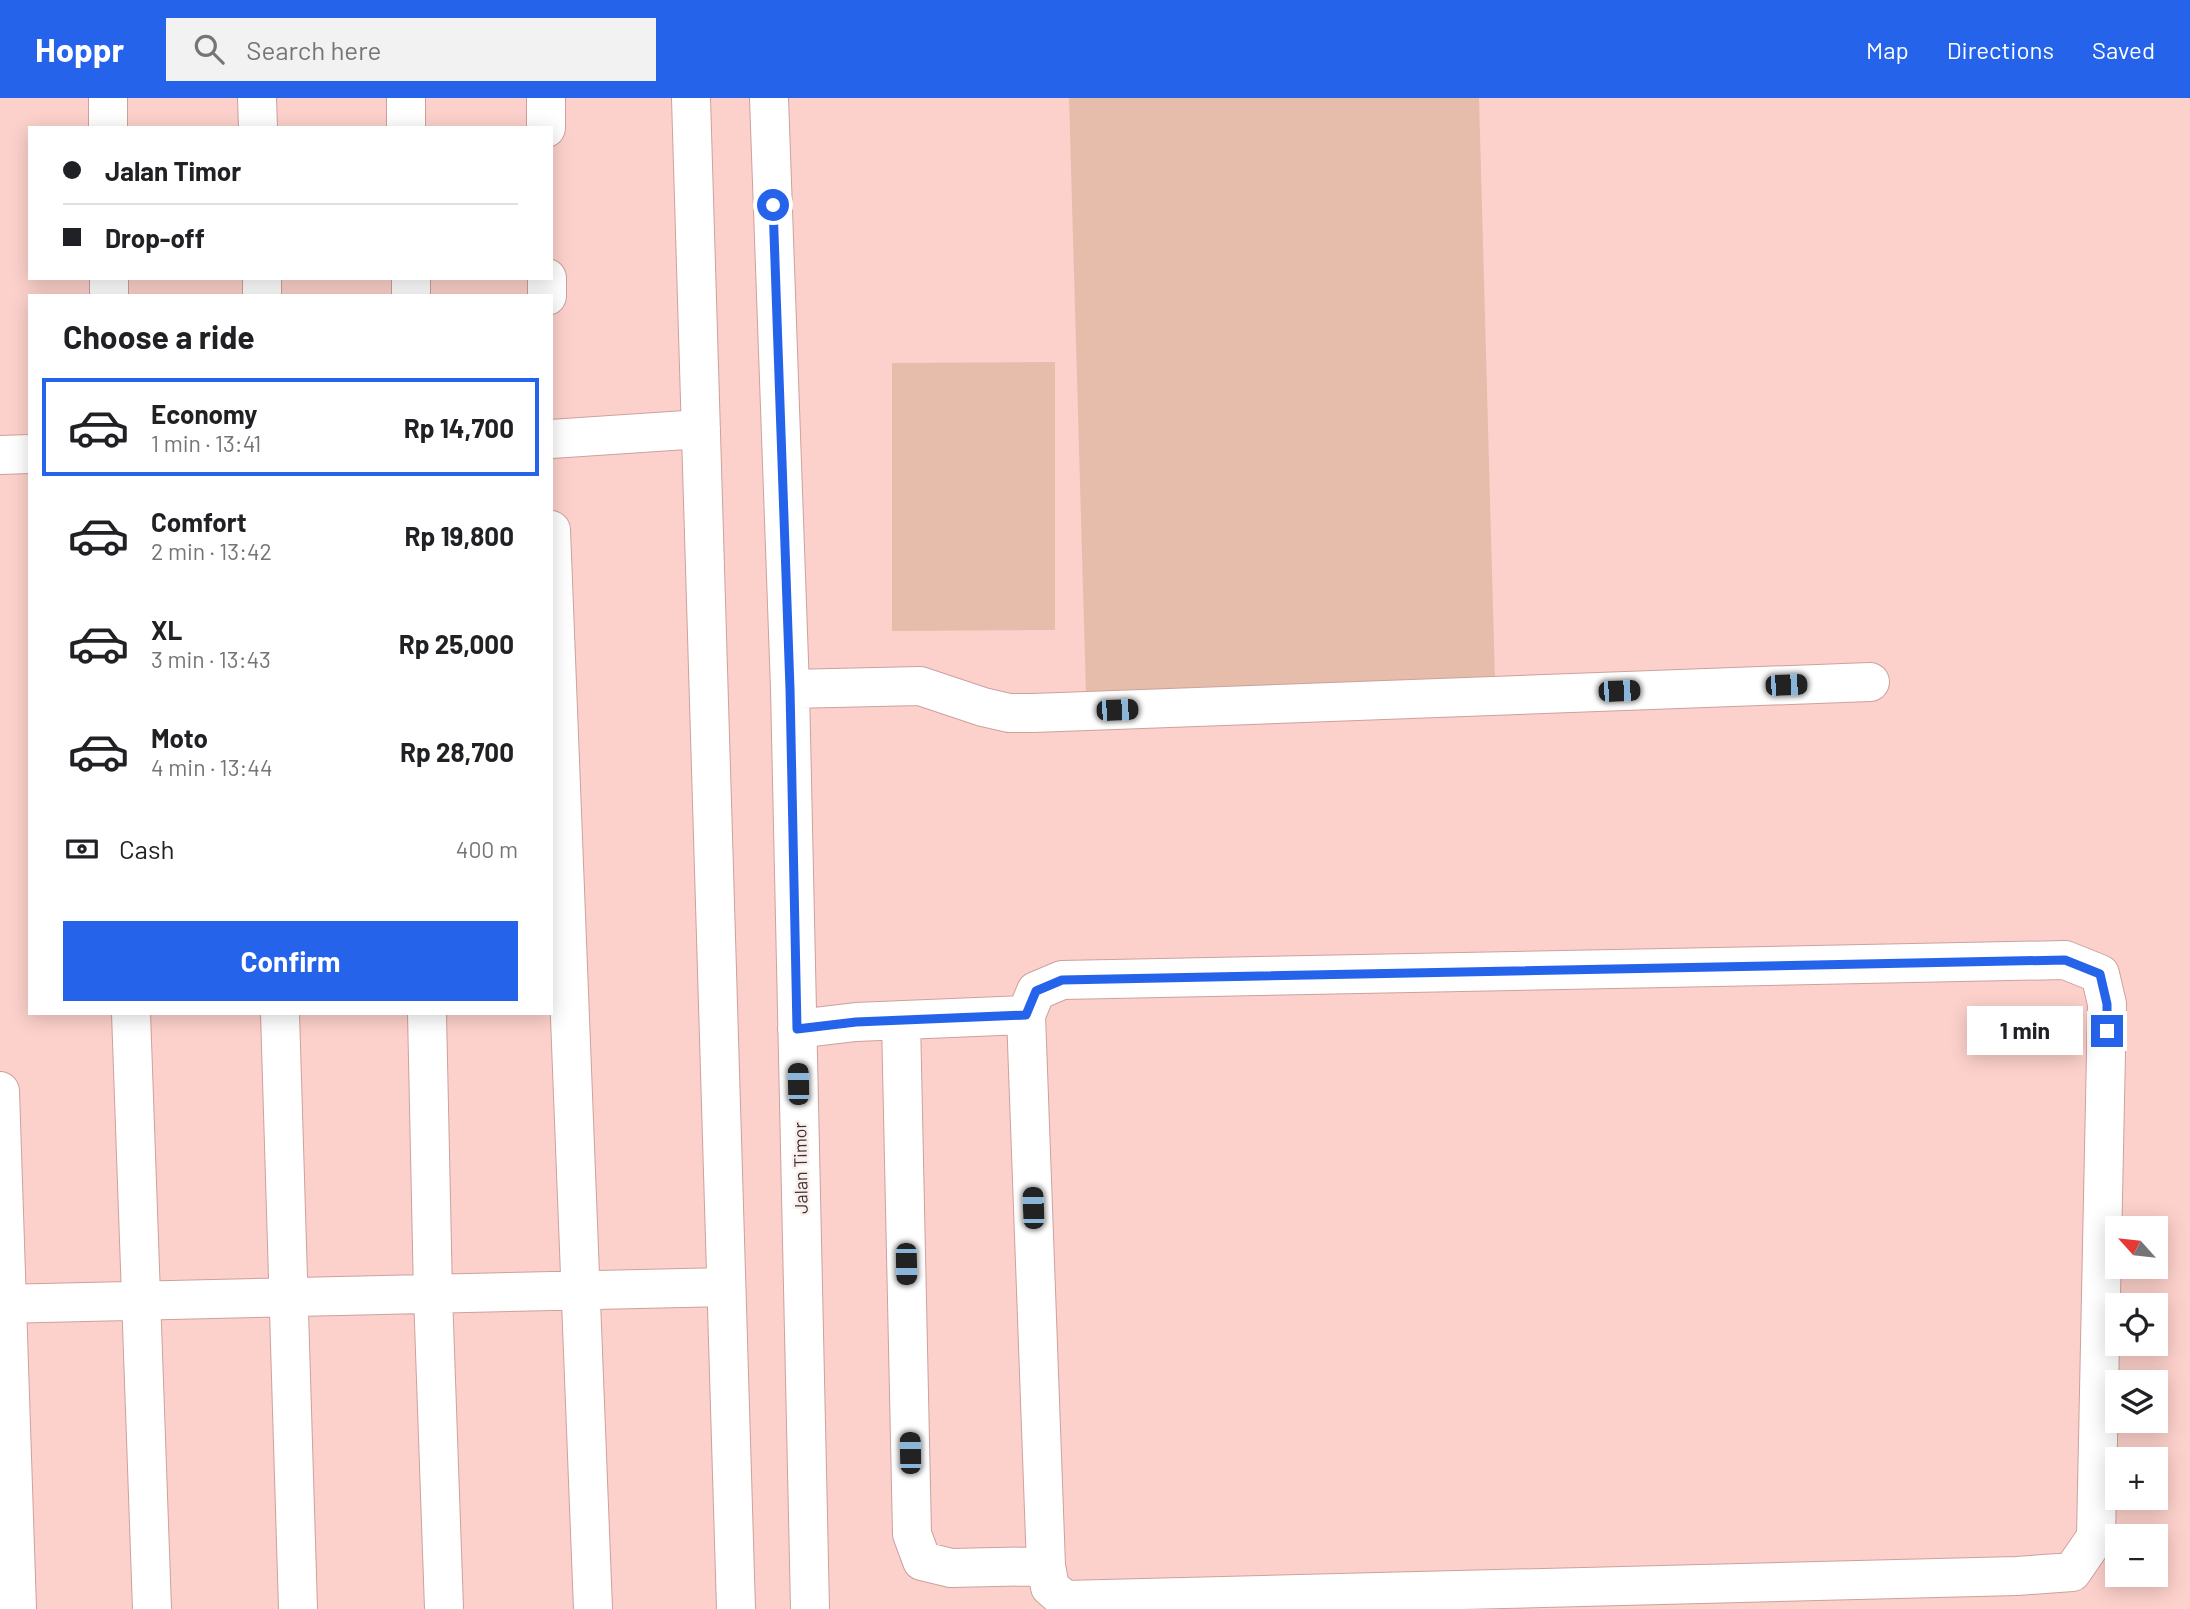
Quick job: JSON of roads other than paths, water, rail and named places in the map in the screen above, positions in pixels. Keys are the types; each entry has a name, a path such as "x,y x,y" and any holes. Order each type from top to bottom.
{"street":[{"path":"108,98 108,126"},
{"path":"257,98 258,126"},
{"path":"406,98 407,126"},
{"path":"546,98 547,126"},
{"path":"691,98 736,1609"},
{"name":"Jalan Timor","path":"769,98 790,689 810,1609"},
{"path":"553,439 701,429"},
{"path":"0,456 28,454"},
{"path":"553,581 593,1609"},
{"path":"790,689 920,686 983,707 1009,713 1033,713 1870,682"},
{"path":"2065,960 2100,974 2107,1004 2095,1537 2072,1572 2017,1576 1065,1600 1050,1587 1046,1566 1026,1015 1036,991 1062,980 2065,960"},
{"path":"131,1015 152,1609"},
{"path":"280,1015 298,1609"},
{"path":"427,1015 444,1609"},
{"path":"797,1029 856,1022 1026,1015"},
{"path":"901,1020 912,1534 922,1561 951,1569 1046,1566"},
{"path":"0,1091 4,1304 17,1609"},
{"path":"4,1304 726,1287"}]}
